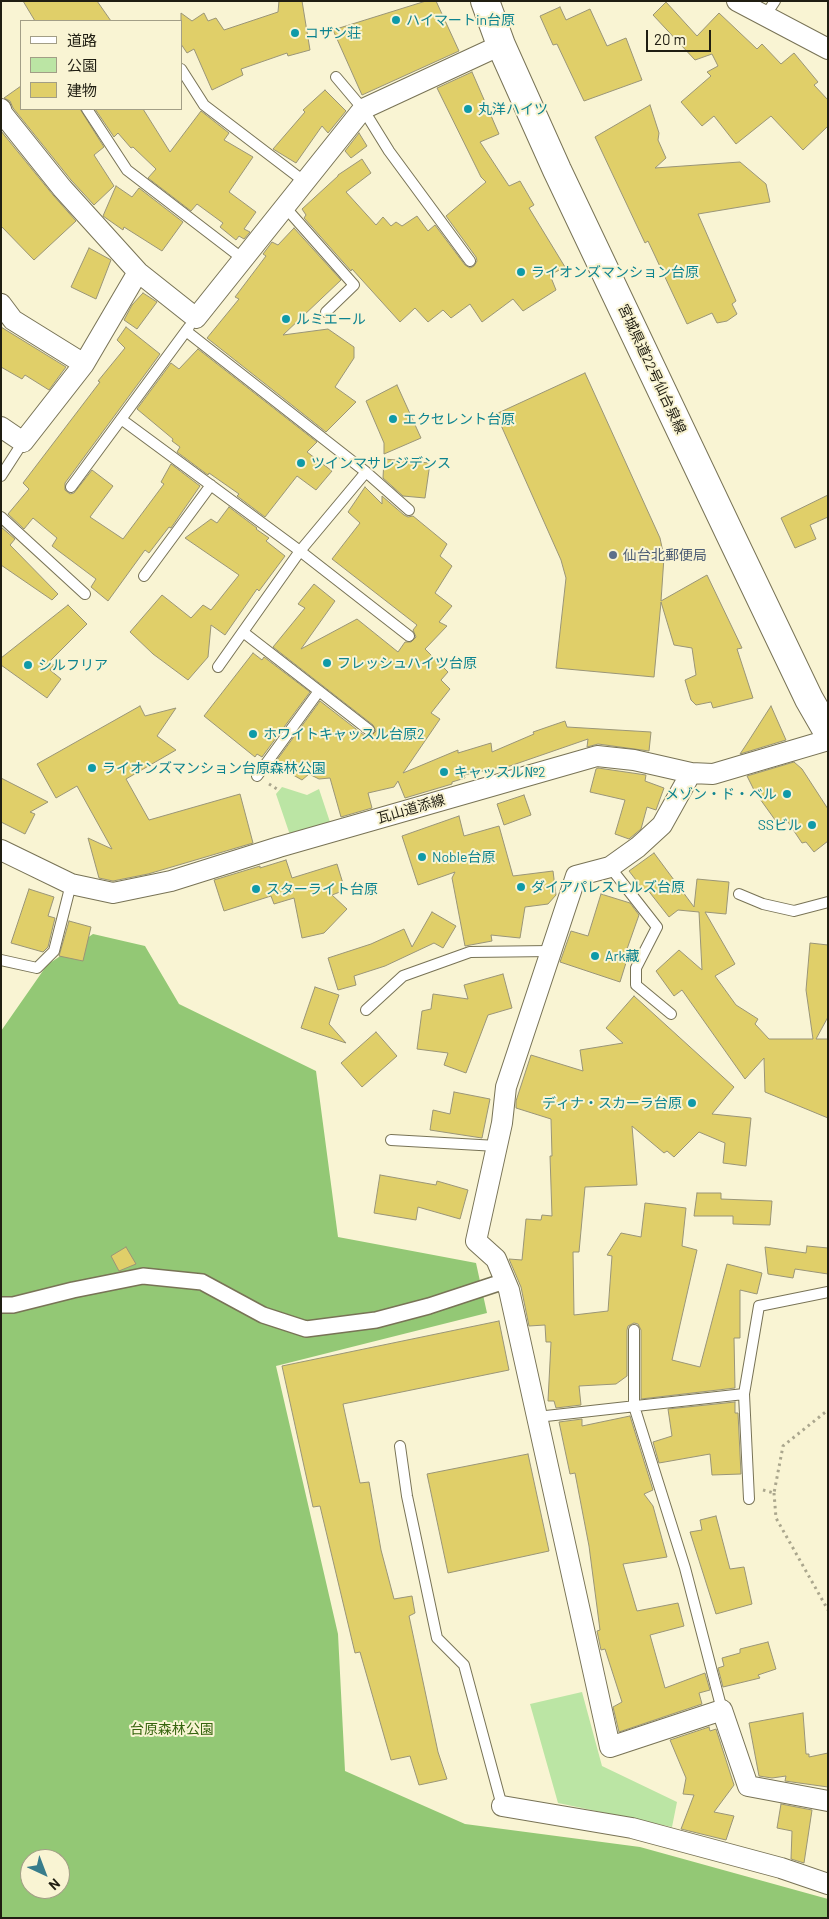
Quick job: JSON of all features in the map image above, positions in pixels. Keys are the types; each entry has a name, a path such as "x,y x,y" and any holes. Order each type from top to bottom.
{"main road":[{"name":"宮城県道22号仙台泉線","path":"489,4 501,44 561,179 809,699 828,732"}],"street":[{"path":"737,1 770,9 828,49"},
{"path":"1,109 2,113 62,188 138,272 191,324 363,108 501,44"},
{"path":"1,427 23,442 84,364 138,272"},
{"path":"1,304 13,320 84,364"},
{"name":"瓦山道添線","path":"1,850 71,884 113,893 171,881 289,844 597,756 634,760 691,773 713,774 828,740"},
{"path":"691,773 662,825 638,847 610,867 576,876 506,1087 498,1146 476,1241 496,1260 509,1290 610,1746 722,1710 748,1786 828,1801"},
{"path":"1,1305 13,1305 73,1290 143,1276 202,1282 263,1315 306,1328 376,1320 429,1306 505,1281"},
{"path":"502,1806 632,1828 781,1868 828,1884"}],"lane":[{"path":"182,71 204,105 305,182"},
{"path":"336,77 363,108 389,150 470,261"},
{"path":"88,110 128,170 243,259"},
{"path":"285,207 354,285 326,312"},
{"path":"71,486 191,324 409,510"},
{"path":"121,419 300,551 409,636"},
{"path":"1,476 23,442"},
{"path":"218,667 300,551 366,472"},
{"path":"144,576 211,485"},
{"path":"1,517 85,594"},
{"path":"243,632 369,730"},
{"path":"257,776 319,691"},
{"path":"610,867 657,927 636,968 636,985 671,1014"},
{"path":"1,960 37,968 54,951 71,884"},
{"path":"739,894 763,904 794,911 828,902"},
{"path":"366,1010 403,976 470,952 551,951"},
{"path":"391,1140 498,1146"},
{"path":"749,1499 744,1394 760,1306 828,1292"},
{"path":"634,1330 634,1406 685,1568 722,1710"},
{"path":"537,1418 744,1394"},
{"path":"400,1446 407,1496 437,1638 464,1665 502,1806"}],"path":[{"path":"828,1410 783,1446 774,1493 776,1518 828,1610"},
{"path":"749,1484 774,1493"}],"green space":[{"path":"282,787 307,795 319,789 331,825 290,835 276,794"},
{"name":"台原森林公園","path":"93,934 145,946 179,1004 316,1071 338,1237 476,1263 487,1313 276,1366 338,1634 345,1771 465,1824 640,1847 828,1899 828,1918 1,1918 1,1031 47,965"},
{"path":"582,1692 602,1766 677,1802 672,1827 558,1803 530,1704"}],"building":[{"path":"23,1 97,1 110,20 34,20"},
{"path":"279,1 302,1 310,50 288,56 287,53 241,69 243,75 212,90 194,49 187,53 182,46 181,13 192,21 204,13 208,21 216,18 224,30 278,12"},
{"path":"426,1 436,1 459,51 362,95 333,30"},
{"path":"666,2 697,36 719,13 757,49 762,44 781,64 794,53 818,82 814,85 828,100 828,126 803,150 771,116 736,144 714,116 702,126 681,102 711,76 707,72 718,66 712,54 695,60 653,15"},
{"path":"560,7 566,20 590,9 607,46 626,38 642,80 584,101 557,44 553,45 540,16"},
{"path":"472,72 499,134 480,142 509,186 520,181 534,205 529,208 565,267 550,275 556,290 523,311 513,299 482,322 470,304 451,318 443,310 428,322 415,308 400,322 304,218 306,215 302,209 338,175 362,159 371,173 346,192 376,225 383,217 391,226 396,222 402,226 417,216 428,231 435,225 465,265 470,268 474,266 477,261 476,257 446,216 486,182 481,177 437,88"},
{"path":"20,87 20,110 81,110 104,147 94,155 114,186 94,205 71,180 13,108 10,101 4,98"},
{"path":"325,90 346,111 328,133 322,126 296,163 273,149 305,112 303,110"},
{"path":"650,105 659,133 658,140 666,158 655,168 740,162 766,184 770,202 698,214 736,301 732,304 737,314 727,321 717,323 712,313 687,324 648,241 645,243 595,137"},
{"path":"96,110 144,110 170,152 201,111 229,133 224,140 253,157 229,192 256,212 244,229 250,232 244,239 239,236 236,240 220,227 223,223 197,204 191,211 148,178 156,169 133,147 131,148 118,133 114,137"},
{"path":"1,131 76,221 34,260 1,226"},
{"path":"359,133 367,146 351,158 345,151"},
{"path":"116,186 132,197 139,188 183,222 162,251 124,227 123,230 103,216"},
{"path":"294,228 341,280 283,335 328,329 354,347 354,358 335,387 356,402 326,432 207,338 239,299 235,297 266,256 263,254 272,242 278,245"},
{"path":"89,248 111,260 96,299 71,287"},
{"path":"143,293 157,302 137,329 124,320 132,305"},
{"path":"1,327 66,367 49,390 25,375 22,379 1,367"},
{"path":"126,327 160,354 65,483 65,490 70,494 74,493 92,470 113,486 90,517 123,539 164,484 161,482 171,464 200,486 171,528 169,527 149,553 145,550 108,601 91,587 96,579 52,546 57,538 33,518 24,529 8,514 29,489 23,483 100,382 98,381 125,348 117,340"},
{"path":"198,349 317,442 307,452 332,471 316,490 297,476 265,517 237,496 239,494 209,473 208,475 177,452 180,447 172,441 173,439 137,409 171,363 179,369"},
{"name":"仙台北郵便局","path":"585,373 660,538 664,557 661,601 707,575 742,648 737,649 753,698 713,708 711,702 696,705 691,700 685,680 696,675 692,648 674,645 661,602 654,677 556,668 566,578 561,560 496,414"},
{"name":"エクセレント台原","path":"397,385 421,438 384,454 384,443 366,401"},
{"path":"384,459 430,463 425,498 403,496 383,478"},
{"path":"365,487 382,504 382,496 404,515 408,517 413,516 447,544 440,556 452,566 435,593 452,606 439,622 447,626 425,649 448,672 441,680 450,689 431,713 440,719 403,773 458,750 458,753 491,743 492,752 534,734 533,732 565,721 567,727 651,732 649,751 598,744 587,747 588,739 507,767 464,775 465,778 452,782 452,784 405,798 398,781 394,787 368,793 372,808 341,817 330,778 319,779 309,774 302,780 274,764 320,701 365,736 371,736 376,731 373,725 273,647 305,608 298,604 314,584 335,601 301,649 357,619 398,652 405,642 411,642 416,637 413,630 417,625 332,559 360,523 348,512"},
{"path":"828,495 828,517 810,525 816,539 795,548 781,518"},
{"path":"229,507 269,538 266,541 285,556 259,591 257,589 225,635 211,625 208,657 188,680 153,654 130,632 162,595 191,618 203,605 211,610 239,575 185,538 211,519 217,523"},
{"path":"1,527 15,539 10,545 58,594 52,600 1,565"},
{"path":"68,605 87,624 49,662 54,665 50,670 61,679 47,698 1,665 1,658"},
{"path":"253,653 262,660 264,657 310,692 262,757 257,754 255,757 204,716"},
{"path":"140,706 145,716 176,708 157,736 176,750 126,779 149,820 240,794 253,843 148,874 113,881 99,878 88,838 112,849 77,786 56,798 37,764"},
{"path":"771,706 786,740 740,754 746,745"},
{"name":"メゾン・ド・ベル","path":"794,762 802,769 828,809 828,841 814,852 806,842 802,843 786,819 778,824 755,792 747,776"},
{"path":"596,769 646,775 645,781 664,788 656,810 647,807 641,829 629,839 615,834 625,800 590,792"},
{"path":"1,778 48,802 30,812 35,814 25,834 1,822"},
{"path":"524,795 531,815 504,825 497,804"},
{"path":"459,816 464,836 499,826 513,876 553,871 556,895 548,904 525,907 520,938 491,935 492,941 465,946 452,878 455,872 418,885 402,836"},
{"path":"654,853 694,907 697,879 729,882 726,914 705,912 735,964 715,976 736,1005 758,1019 755,1024 769,1039 813,1039 806,990 810,943 828,945 828,1017 816,1039 828,1039 828,1118 765,1092 764,1058 745,1079 682,990 674,996 656,971 679,950 702,970 699,912 678,910 669,917 647,889 646,893 629,871"},
{"path":"286,860 292,878 337,864 345,890 332,895 347,909 324,933 302,938 294,898 274,904 271,896 224,911 214,880"},
{"path":"29,889 54,897 48,916 55,918 48,947 43,952 11,943"},
{"path":"601,894 630,903 639,915 627,949 630,950 620,982 560,962 571,931 588,936"},
{"path":"432,912 456,926 443,948 434,943 385,966 354,976 356,985 338,990 328,958 371,944 404,929 412,947"},
{"path":"69,921 91,927 83,961 59,956"},
{"path":"503,974 512,1008 488,1015 466,1073 444,1065 448,1053 417,1049 422,1011 431,1009 433,994 468,999 464,985"},
{"path":"315,987 339,995 329,1024 346,1043 301,1028"},
{"path":"634,996 734,1087 712,1114 751,1118 746,1166 723,1163 725,1143 699,1132 674,1157 667,1151 664,1153 632,1126 637,1185 585,1187 579,1252 573,1252 574,1315 608,1311 612,1256 607,1255 621,1233 641,1237 645,1203 686,1208 682,1246 697,1250 672,1360 700,1367 727,1264 762,1273 757,1294 740,1290 740,1338 734,1338 735,1388 641,1399 641,1330 638,1324 634,1323 628,1326 627,1330 627,1376 616,1384 579,1386 581,1405 556,1408 554,1401 548,1401 551,1342 546,1342 545,1325 529,1326 521,1287 509,1259 522,1260 526,1219 541,1220 542,1215 552,1216 551,1119 516,1108 516,1101 531,1055 583,1071 580,1050 623,1043 606,1028"},
{"path":"376,1032 397,1056 362,1087 341,1063"},
{"path":"454,1092 490,1099 482,1138 430,1130 433,1110 450,1114"},
{"path":"380,1175 436,1185 437,1181 468,1190 460,1219 418,1207 416,1220 374,1213"},
{"path":"697,1193 721,1193 721,1199 772,1201 770,1225 733,1224 733,1216 694,1216"},
{"path":"807,1246 828,1248 828,1274 795,1269 793,1278 768,1274 765,1247 806,1253"},
{"path":"126,1247 136,1264 119,1271 111,1256"},
{"path":"499,1321 509,1370 343,1404 360,1483 369,1482 381,1550 394,1599 412,1596 415,1613 409,1616 438,1752 447,1779 419,1785 410,1756 391,1760 360,1652 355,1653 320,1506 313,1507 282,1366"},
{"path":"735,1402 735,1413 738,1413 741,1474 712,1475 710,1454 659,1463 653,1442 672,1436 668,1409"},
{"path":"630,1416 653,1490 644,1494 653,1506 667,1557 623,1564 637,1611 678,1603 684,1626 650,1635 665,1688 705,1673 710,1690 699,1693 702,1704 619,1732 613,1707 622,1702 605,1649 601,1650 597,1631 600,1630 589,1546 575,1473 570,1474 559,1422 582,1419 582,1426"},
{"path":"528,1454 549,1551 448,1573 427,1474"},
{"path":"716,1516 730,1569 744,1567 752,1604 716,1614 690,1532 702,1530 700,1520"},
{"path":"768,1642 776,1669 758,1675 760,1678 723,1687 718,1668 724,1666 722,1658 740,1653 740,1649"},
{"path":"803,1713 806,1754 809,1754 809,1757 828,1753 828,1787 785,1781 786,1776 772,1778 759,1776 749,1723"},
{"path":"709,1727 710,1731 716,1729 734,1785 714,1812 734,1816 726,1840 681,1829 694,1795 683,1794 686,1778 670,1740"},
{"path":"781,1804 812,1810 804,1863 791,1859 792,1831 777,1828"}],"place":[{"name":"ハイマートin台原","path":"396,20"},
{"name":"コザン荘","path":"295,33"},
{"name":"丸洋ハイツ","path":"468,109"},
{"name":"ライオンズマンション台原","path":"521,272"},
{"name":"ルミエール","path":"286,319"},
{"name":"エクセレント台原","path":"393,419"},
{"name":"ツインマサレジデンス","path":"301,463"},
{"name":"仙台北郵便局","path":"613,555"},
{"name":"フレッシュハイツ台原","path":"327,663"},
{"name":"シルフリア","path":"28,665"},
{"name":"ホワイトキャッスル台原2","path":"253,734"},
{"name":"ライオンズマンション台原森林公園","path":"92,768"},
{"name":"キャッスル№2","path":"444,772"},
{"name":"メゾン・ド・ベル","path":"787,794"},
{"name":"SSビル","path":"812,825"},
{"name":"Noble台原","path":"422,857"},
{"name":"ダイアパレスヒルズ台原","path":"521,887"},
{"name":"スターライト台原","path":"256,889"},
{"name":"Ark藏","path":"595,956"},
{"name":"ディナ・スカーラ台原","path":"692,1103"}]}
